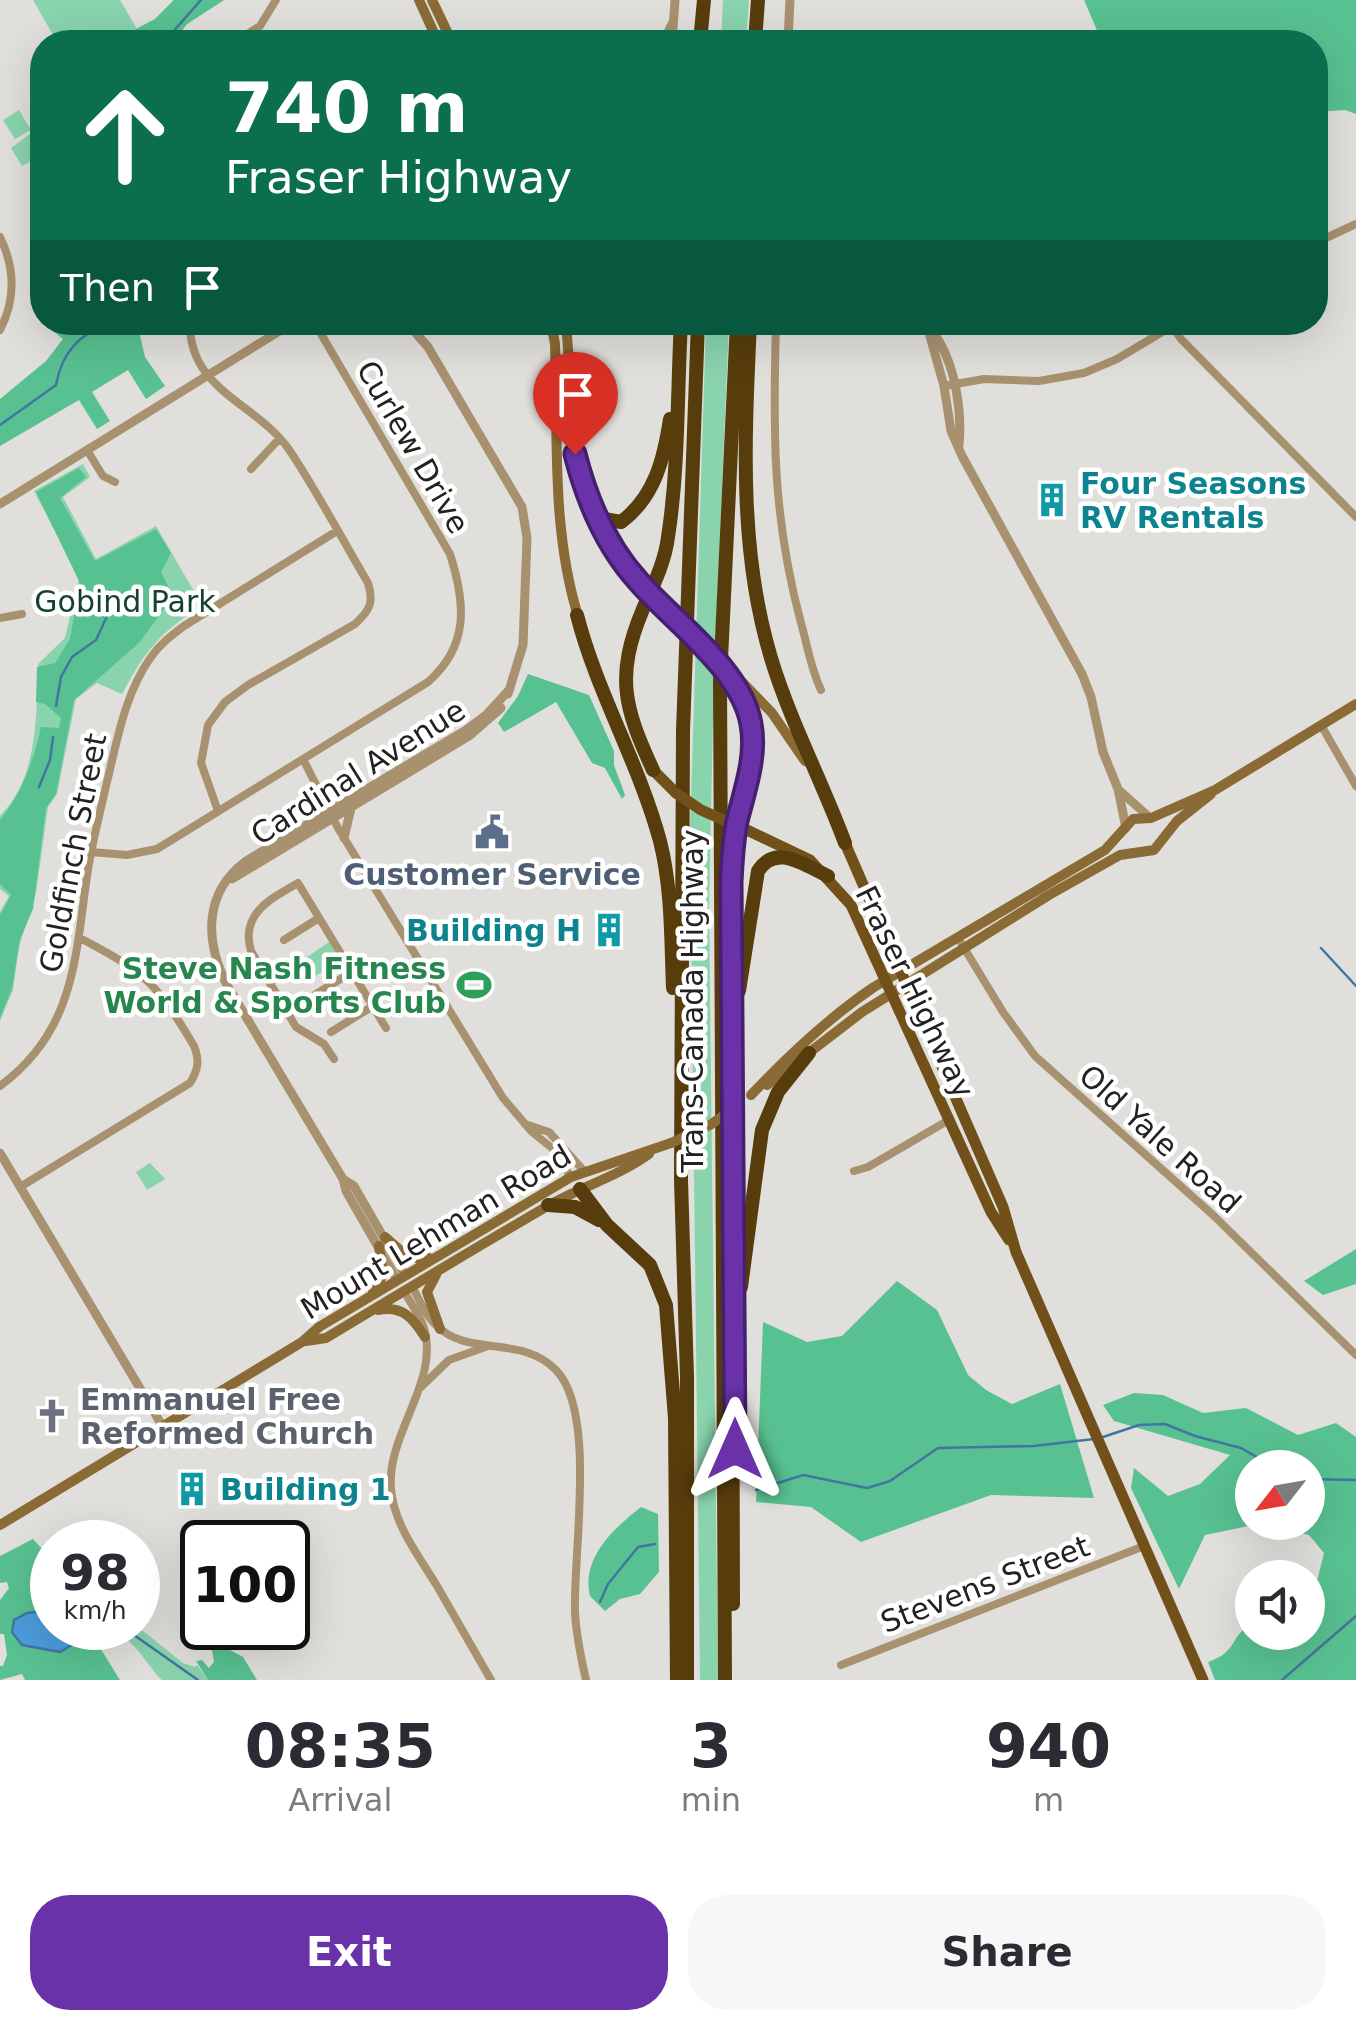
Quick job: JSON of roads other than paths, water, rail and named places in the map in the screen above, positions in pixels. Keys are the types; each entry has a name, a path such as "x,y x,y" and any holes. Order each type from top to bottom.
{"highway":[{"path":"702,30 707,0"},
{"path":"707,0 708,30"},
{"path":"756,30 758,0"},
{"path":"575,454 604,519 615,522 627,518 651,487 660,467 680,335"},
{"path":"653,770 632,726 626,678 632,636 667,547 675,479 681,335"},
{"name":"Trans-Canada Highway","path":"687,1680 687,1377 681,1180 684,731 698,335"},
{"name":"Trans-Canada Highway","path":"727,1680 720,681 736,335"},
{"path":"750,335 745,479 751,568 759,614 772,661 845,843"},
{"path":"577,615 590,663 639,779 660,843 668,892 681,1180"},
{"path":"695,638 740,686 753,740 732,854 735,1556 727,1680"},
{"path":"732,1046 758,871 774,856 788,857 828,876"},
{"path":"734,1342 762,1130 778,1092 809,1052"},
{"path":"581,1183 607,1224 650,1265 666,1305 675,1418 677,1680"},
{"path":"548,1205 575,1206 607,1224"}],"main road":[{"path":"418,0 432,30"},
{"path":"432,0 446,30"},
{"name":"Fraser Highway","path":"553,335 559,508 577,615 630,740 653,770 688,802 810,860 852,905 991,1212 1016,1252 1203,1680"},
{"path":"567,335 575,454 583,485 600,524 638,582 695,638"},
{"name":"Fraser Highway","path":"740,686 791,737 845,843 1004,1207 1016,1252"},
{"path":"1215,790 1177,821 1154,850 1137,852 1128,846 1125,830 1133,819 1150,818 1215,790 1356,704"},
{"path":"1150,818 1160,827 1161,840"},
{"name":"Mount Lehman Road","path":"302,1342 326,1338 408,1289 443,1260 581,1183 605,1179 654,1150 710,1125 851,1019 1095,857 1125,830"},
{"name":"Mount Lehman Road","path":"751,1095 819,1027 886,980 961,943 1101,864 1121,854 1137,852"},
{"name":"Mount Lehman Road","path":"584,1171 654,1150"},
{"path":"581,1183 584,1171"},
{"name":"Mount Lehman Road","path":"0,1525 302,1342 318,1326 401,1278 548,1205 581,1183"},
{"path":"382,1242 409,1258 443,1260 427,1292 440,1329"},
{"path":"371,1295 383,1275 382,1242"},
{"path":"401,1278 408,1289"},
{"path":"367,1313 384,1308 402,1310 425,1337"}],"street":[{"path":"254,30 276,0"},
{"path":"673,30 675,0"},
{"path":"789,30 790,0"},
{"path":"669,30 673,22"},
{"path":"1328,237 1356,224"},
{"path":"0,237 13,282 11,301 0,330"},
{"path":"191,335 207,376 290,450 373,598 369,612 356,624 248,685 216,714 208,725 201,763 218,811"},
{"path":"0,504 273,335"},
{"name":"Curlew Drive","path":"91,852 127,856 157,849 428,682 443,669 454,651 461,619 450,554 322,335"},
{"name":"Cardinal Avenue","path":"332,814 352,808 469,736 503,706 523,646 527,538 522,507 417,335"},
{"path":"776,335 773,434 779,521 791,584 821,690"},
{"path":"935,335 960,429 959,446 974,482 1082,674 1103,752 1118,789 1125,830"},
{"path":"949,385 984,379 1068,378 1117,359 1157,335"},
{"path":"1179,335 1356,517"},
{"path":"251,469 280,439"},
{"path":"88,450 103,476 116,482"},
{"name":"Goldfinch Street","path":"0,1086 24,1066 53,1029 68,998 91,852 124,712 150,658 184,626 337,531"},
{"path":"0,618 22,614"},
{"name":"Cardinal Avenue","path":"401,1278 382,1242 346,1191 343,1179 214,958 210,931 214,905 223,888 237,876 466,730 510,689"},
{"path":"1321,726 1356,786"},
{"path":"303,759 344,838 503,1098 581,1183"},
{"path":"1118,789 1150,818"},
{"path":"344,838 352,808"},
{"path":"334,1059 324,1044 296,1027 247,938 255,912 298,883 386,1028"},
{"path":"284,940 320,918"},
{"path":"20,1187 190,1083 197,1072 194,1046 158,989 132,965 80,938"},
{"name":"Old Yale Road","path":"961,943 1035,1056 1214,1215 1356,1355"},
{"path":"316,994 352,972"},
{"path":"330,1032 373,1006"},
{"path":"854,1170 868,1167 949,1120"},
{"path":"525,1124 548,1132 584,1171"},
{"path":"0,1153 163,1426"},
{"path":"408,1289 440,1329 460,1340 518,1348 550,1366 563,1380 576,1406 580,1437 575,1610 586,1680"},
{"path":"408,1289 425,1337 425,1360 397,1439 391,1491 396,1514 491,1680"},
{"path":"417,1390 448,1360 491,1346"},
{"name":"Stevens Street","path":"841,1665 1144,1546"}],"water":[{"path":"30,1613 30,1646 22,1645 12,1632 14,1620"}],"waterway":[{"path":"175,30 201,0"},
{"path":"0,425 56,385 68,353 86,335"},
{"path":"56,706 61,677 72,657 96,640 108,614 110,591"},
{"path":"39,787 50,760 53,737"},
{"path":"1321,948 1356,986"},
{"path":"1103,1437 1139,1425 1165,1424 1244,1450"},
{"path":"756,1490 803,1475 867,1488 890,1481 938,1448 1034,1446 1094,1439"},
{"path":"1325,1479 1356,1480"},
{"path":"600,1602 608,1584 638,1547 655,1544"},
{"path":"1282,1680 1356,1616"},
{"path":"155,1650 198,1680"}],"place":[{"name":"Four Seasons RV Rentals","path":"1052,500"},
{"name":"Customer Service","path":"492,832"},
{"name":"Building H","path":"609,930"},
{"name":"Steve Nash Fitness World & Sports Club","path":"474,985"},
{"name":"Emmanuel Free Reformed Church","path":"52,1416"},
{"name":"Building 1","path":"192,1489"}],"park label":[{"name":"Gobind Park","path":"125,601"}]}
